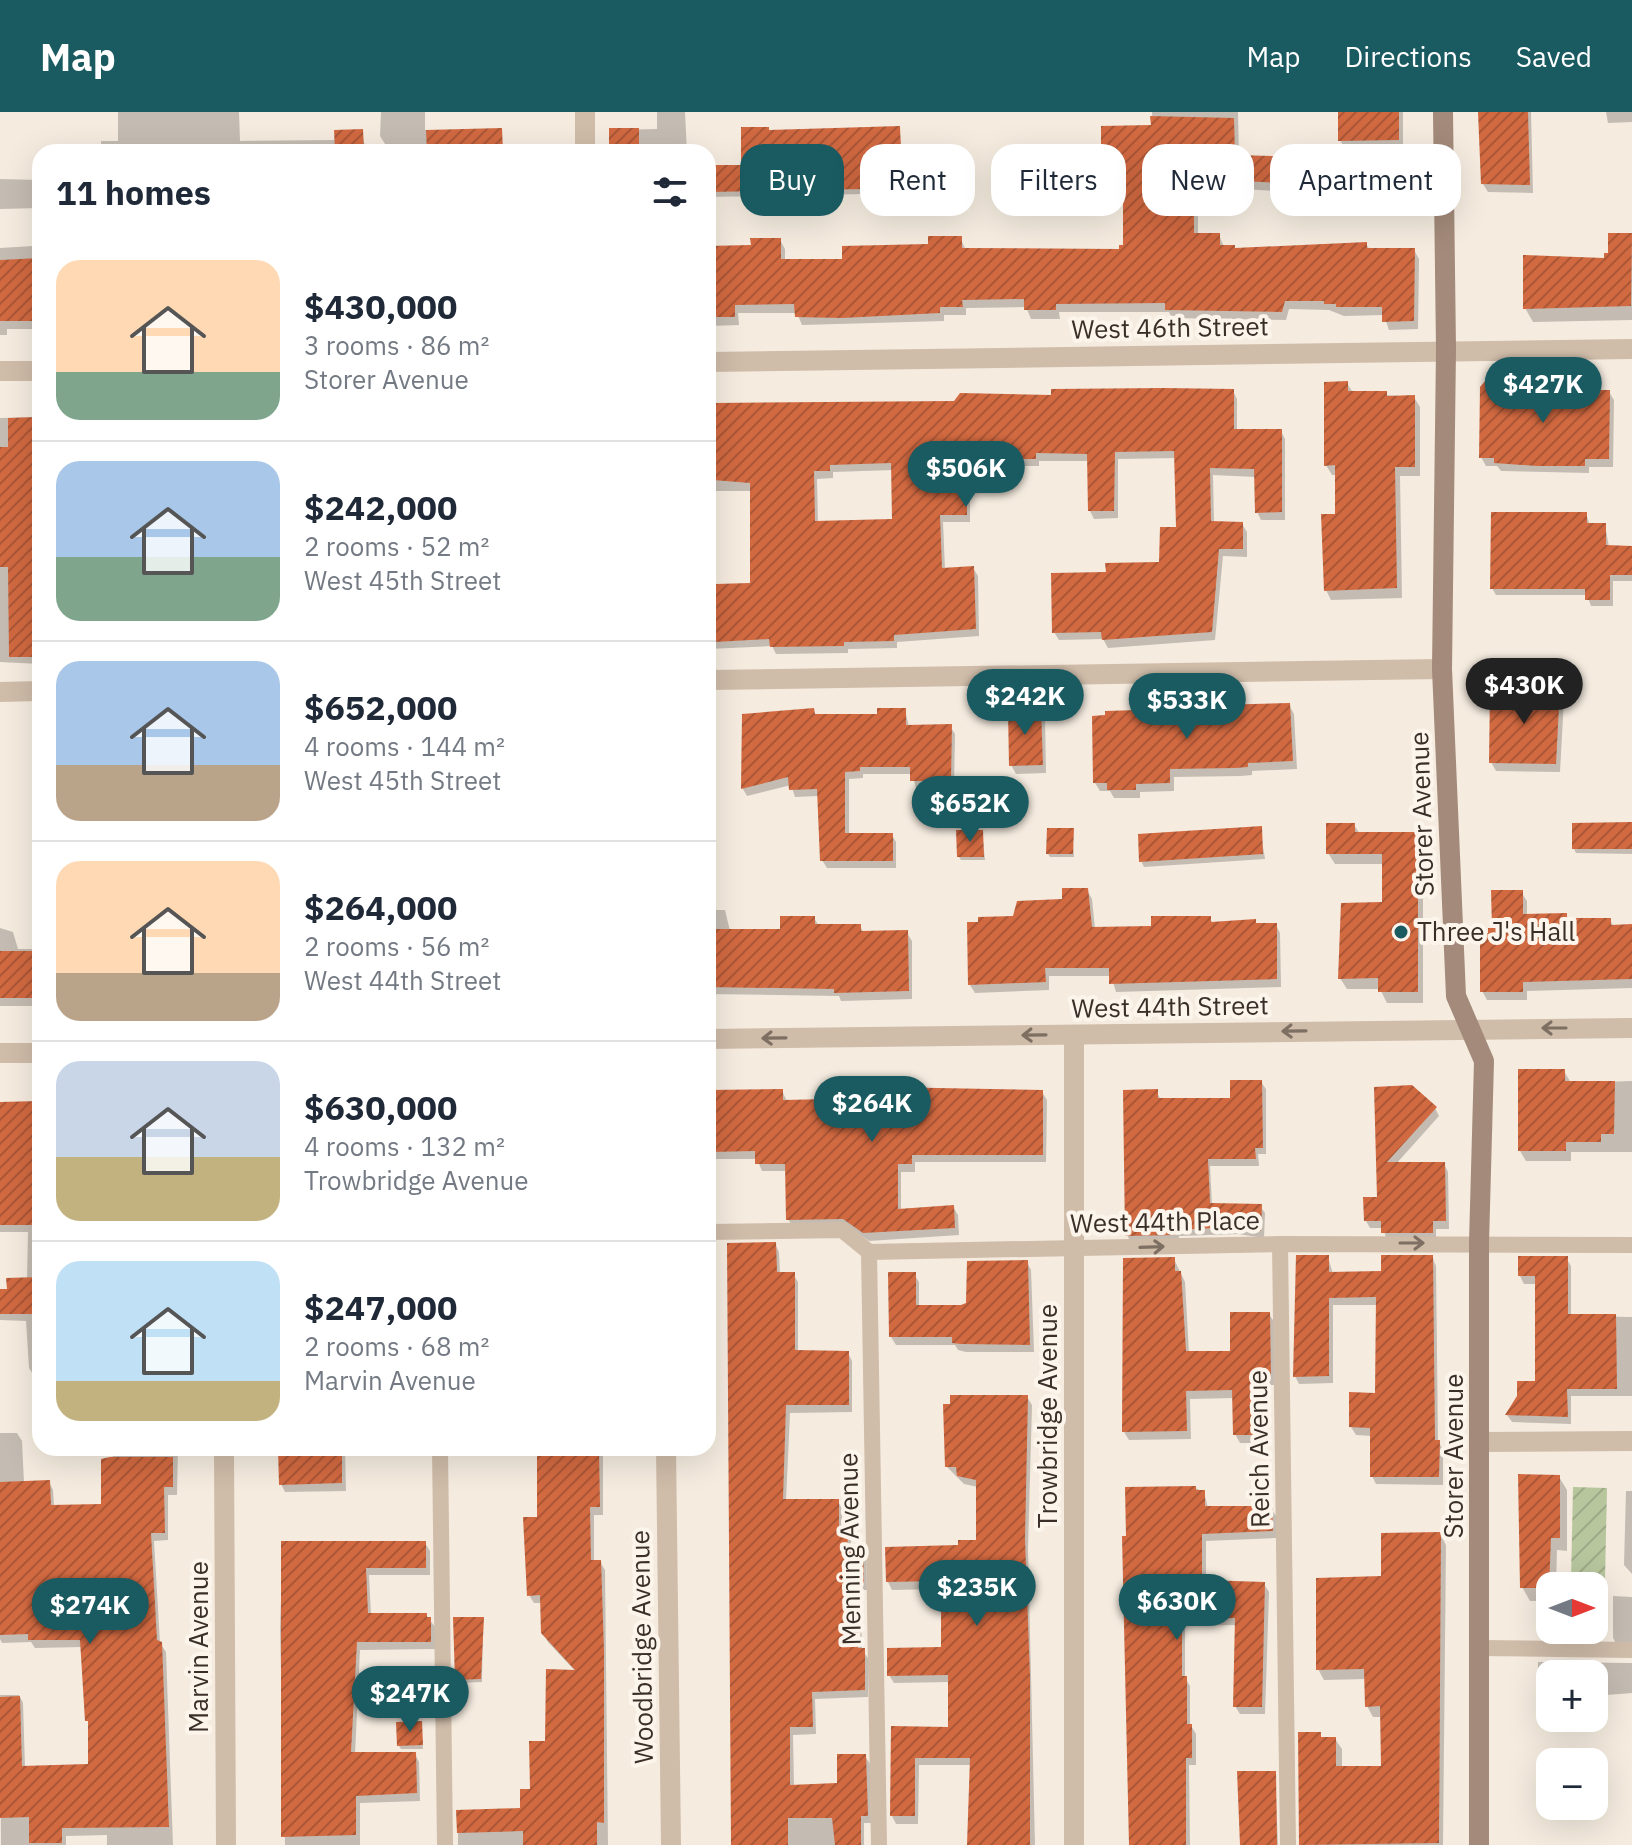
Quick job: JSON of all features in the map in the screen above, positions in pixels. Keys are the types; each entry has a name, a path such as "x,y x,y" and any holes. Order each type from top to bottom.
{"street":[{"path":"585,112 585,144"},
{"name":"Storer Avenue","path":"1443,112 1446,349 1442,669 1456,996 1484,1061 1479,1243 1479,1845"},
{"name":"West 46th Street","path":"716,362 1446,349 1632,349"},
{"path":"0,371 32,371"},
{"path":"716,680 1442,669"},
{"path":"0,692 32,691"},
{"name":"West 44th Street","path":"716,1039 1632,1028"},
{"name":"Trowbridge Avenue","path":"1074,1035 1074,1845"},
{"path":"0,1053 32,1053"},
{"path":"1480,1442 1632,1441"},
{"name":"Marvin Avenue","path":"224,1456 226,1845"},
{"name":"Woodbridge Avenue","path":"666,1456 671,1845"}],"lane":[{"path":"716,1232 842,1230 869,1252"},
{"name":"West 44th Place","path":"869,1252 1280,1244 1632,1245"},
{"name":"Reich Avenue","path":"1280,1244 1288,1845"},
{"name":"Menning Avenue","path":"869,1252 879,1845"},
{"path":"440,1456 445,1845"},
{"path":"1479,1648 1632,1650"}],"green space":[{"path":"1573,1487 1607,1488 1605,1572 1571,1572"}],"building":[{"path":"1338,112 1399,112 1399,140 1338,141"},
{"path":"1478,112 1528,112 1530,185 1481,184"},
{"path":"1150,116 1234,118 1235,144 1142,144 1142,216 1194,216 1194,233 1220,233 1220,245 1235,245 1235,248 1367,242 1367,248 1415,248 1414,321 1382,322 1382,307 1336,307 1336,304 1324,304 1324,301 1285,301 1282,312 1165,310 1165,303 1056,304 1056,310 1024,310 1024,299 962,300 963,307 940,307 940,313 842,318 795,317 794,304 735,305 735,317 716,317 716,246 751,245 750,238 781,238 781,259 842,259 842,246 928,244 928,236 962,236 962,248 1119,249 1119,245 1123,245 1123,216 1126,216 1126,144 1101,144 1101,126 1151,125"},
{"path":"900,126 901,144 860,144 860,189 844,189 844,144 741,144 741,127 769,127 769,130"},
{"path":"502,128 503,144 427,144 426,130"},
{"path":"609,128 639,128 639,144 609,144"},
{"path":"363,129 364,144 335,144 334,130"},
{"path":"1254,156 1270,156 1270,182 1254,182"},
{"path":"716,165 740,165 740,191 716,192"},
{"path":"1608,233 1632,233 1631,306 1523,309 1523,255 1604,258 1604,253 1608,253"},
{"path":"32,258 32,321 0,321 0,260"},
{"path":"1486,380 1521,380 1521,390 1610,390 1609,459 1585,459 1585,466 1537,466 1494,463 1494,458 1479,458 1480,387"},
{"path":"1348,381 1348,391 1387,391 1387,396 1415,395 1415,467 1395,467 1397,588 1324,591 1321,514 1335,514 1335,465 1324,466 1324,382"},
{"path":"1051,389 1234,389 1234,429 1282,429 1282,512 1255,513 1254,469 1210,468 1211,521 1243,522 1243,549 1219,549 1212,632 1102,640 1101,632 1052,633 1051,573 1106,572 1105,563 1159,562 1160,527 1176,527 1174,451 1115,452 1114,511 1088,511 1087,454 1036,453 1036,459 1018,459 1018,466 967,469 967,515 940,515 942,568 974,566 976,629 894,635 894,641 844,642 844,646 770,647 769,639 716,642 716,584 750,583 750,483 716,480 716,403 954,401 960,393 1051,395","holes":["891,463 892,519 815,521 814,471 830,471 830,465"]},
{"path":"32,417 32,657 9,657 8,567 0,567 0,447 8,447 8,418"},
{"path":"1491,512 1587,512 1587,523 1606,523 1606,545 1632,546 1632,575 1610,575 1610,600 1585,600 1585,589 1490,589"},
{"path":"1560,688 1556,764 1489,763 1490,689"},
{"path":"1290,703 1293,761 1248,763 1248,767 1235,768 1170,769 1170,783 1136,784 1136,790 1107,790 1107,783 1093,783 1092,716 1105,715 1105,711 1138,710 1138,707"},
{"path":"814,708 815,714 877,714 877,708 906,708 906,725 952,724 951,781 910,781 910,767 860,767 860,771 845,772 845,833 893,833 893,861 820,861 817,789 789,790 788,777 741,789 742,714"},
{"path":"1041,708 1043,765 1009,766 1008,709"},
{"path":"1632,822 1632,849 1572,849 1572,823"},
{"path":"1326,823 1355,823 1355,832 1418,832 1418,992 1378,992 1378,978 1338,979 1341,903 1382,902 1382,854 1326,854"},
{"path":"1262,826 1263,854 1139,862 1138,834"},
{"path":"1047,828 1074,828 1073,854 1046,854"},
{"path":"956,830 983,830 984,857 957,857"},
{"path":"1062,888 1088,888 1092,927 1151,926 1151,916 1211,916 1211,922 1256,919 1256,923 1277,923 1277,979 1109,984 1109,968 1045,968 1046,982 968,985 967,922 978,922 978,917 1013,916 1017,901 1062,899"},
{"path":"1491,890 1523,890 1523,914 1567,913 1567,918 1611,918 1611,925 1632,924 1632,979 1523,982 1523,992 1480,992 1480,933 1488,933 1488,928 1492,928"},
{"path":"780,916 815,916 815,924 861,924 861,931 908,930 909,991 834,993 834,989 716,987 716,929 780,929"},
{"path":"0,951 32,951 32,998 0,998"},
{"path":"1518,1069 1565,1069 1565,1081 1615,1081 1614,1134 1601,1134 1601,1142 1566,1142 1566,1151 1518,1151"},
{"path":"1230,1080 1262,1080 1263,1148 1255,1148 1256,1159 1208,1159 1210,1203 1262,1204 1261,1231 1233,1230 1233,1227 1176,1230 1176,1235 1125,1236 1123,1090 1158,1089 1158,1098 1230,1098"},
{"path":"1412,1085 1437,1107 1387,1162 1445,1162 1446,1221 1433,1221 1433,1233 1381,1233 1381,1221 1364,1221 1363,1197 1377,1197 1374,1087"},
{"path":"831,1086 1043,1090 1043,1155 912,1155 912,1164 898,1164 898,1209 954,1205 955,1228 863,1233 843,1219 786,1220 785,1164 755,1164 755,1151 716,1152 716,1090 783,1089 783,1100 831,1099"},
{"path":"32,1101 32,1225 0,1225 0,1102"},
{"path":"776,1242 777,1272 795,1272 795,1350 849,1351 849,1405 786,1405 783,1499 839,1499 839,1527 847,1527 848,1547 863,1547 864,1583 858,1583 858,1648 865,1648 865,1690 812,1692 813,1727 790,1727 790,1785 837,1783 837,1754 866,1754 868,1816 861,1816 861,1845 835,1845 832,1818 788,1818 788,1845 731,1845 727,1243"},
{"path":"1296,1255 1329,1255 1329,1272 1381,1271 1381,1255 1433,1255 1435,1440 1440,1440 1439,1477 1370,1477 1370,1428 1349,1427 1349,1392 1375,1393 1376,1297 1329,1298 1329,1376 1293,1377"},
{"path":"1518,1256 1568,1256 1568,1314 1616,1314 1617,1389 1567,1389 1568,1417 1505,1415 1517,1396 1517,1381 1535,1381 1535,1276 1518,1276"},
{"path":"1175,1257 1175,1271 1181,1271 1186,1351 1230,1351 1230,1312 1270,1312 1271,1377 1264,1377 1264,1435 1233,1435 1232,1390 1186,1391 1187,1431 1122,1432 1123,1258"},
{"path":"1028,1260 1030,1345 961,1344 952,1343 952,1337 889,1337 888,1272 916,1272 916,1305 961,1305 966,1303 967,1261"},
{"path":"32,1277 32,1314 0,1314 0,1289 7,1289 6,1278"},
{"path":"950,1395 1028,1395 1025,1539 1030,1677 1030,1845 967,1845 970,1758 915,1758 915,1816 890,1816 891,1726 948,1727 948,1675 887,1676 887,1648 941,1647 941,1581 886,1582 885,1547 958,1545 958,1540 976,1540 976,1480 957,1476 956,1467 945,1467 943,1404 950,1404"},
{"path":"278,1456 342,1456 342,1483 279,1485"},
{"path":"537,1456 599,1456 600,1507 590,1507 591,1560 601,1560 604,1651 604,1823 597,1822 597,1845 523,1845 523,1831 457,1833 456,1810 520,1808 520,1789 530,1789 529,1741 545,1741 546,1669 575,1670 541,1633 540,1595 527,1596 523,1517 537,1517"},
{"path":"173,1457 173,1487 164,1487 165,1533 151,1533 157,1640 162,1642 169,1827 62,1828 62,1843 29,1843 29,1817 0,1818 0,1697 20,1696 22,1766 88,1764 88,1721 85,1721 80,1640 28,1640 28,1634 0,1635 0,1482 50,1480 51,1505 101,1504 101,1459"},
{"path":"1518,1474 1560,1475 1560,1538 1551,1538 1550,1572 1536,1572 1536,1588 1520,1588"},
{"path":"1196,1486 1196,1490 1205,1490 1205,1506 1272,1506 1273,1531 1202,1534 1202,1580 1265,1582 1262,1707 1233,1707 1235,1618 1182,1619 1182,1676 1187,1676 1187,1724 1192,1724 1192,1758 1186,1758 1186,1845 1129,1845 1122,1536 1126,1536 1125,1487"},
{"path":"1441,1532 1439,1843 1299,1845 1298,1732 1321,1732 1321,1737 1336,1737 1336,1766 1381,1766 1380,1706 1365,1707 1364,1669 1316,1670 1316,1578 1381,1576 1381,1533"},
{"path":"281,1541 426,1541 426,1568 366,1568 368,1613 427,1613 427,1617 431,1617 431,1642 357,1642 351,1752 416,1752 417,1793 356,1796 356,1835 281,1837"},
{"path":"453,1617 484,1617 481,1679 455,1680"},
{"path":"422,1721 423,1745 397,1746 396,1722"},
{"path":"1237,1771 1276,1771 1277,1845 1240,1845"}],"place":[{"name":"Three J's Hall","path":"1401,932"}]}
